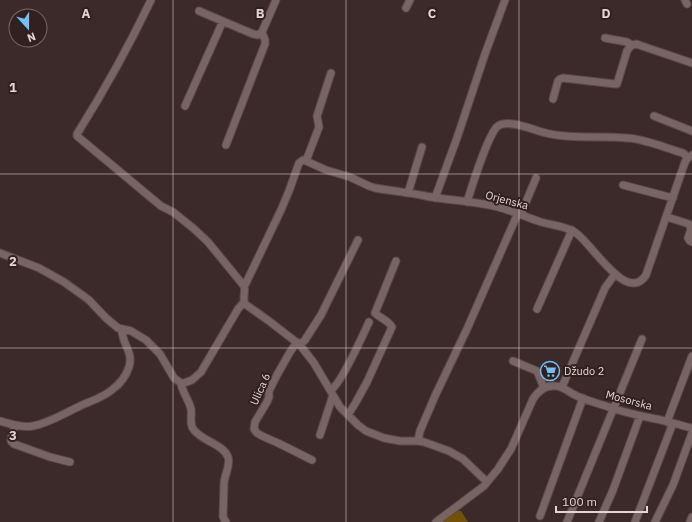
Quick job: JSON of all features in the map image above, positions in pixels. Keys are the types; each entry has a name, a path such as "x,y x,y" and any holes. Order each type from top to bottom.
{"street":[{"path":"151,0 98,102 77,135 141,190 161,206 173,212 208,242 244,286 245,290 243,300 247,306 299,343 314,363 340,407 358,425 376,435 393,440 418,441 456,455 463,459 487,482"},
{"path":"226,145 265,44 262,32 276,0"},
{"path":"406,8 410,0"},
{"path":"436,198 505,0"},
{"path":"199,11 253,34 262,32"},
{"path":"185,106 223,21"},
{"path":"605,38 627,42 632,45 639,45 692,63"},
{"path":"553,99 558,81 561,78 617,84 627,52 632,45"},
{"path":"244,286 281,210 298,163 303,160 306,161 319,127 317,116 331,73"},
{"path":"654,116 692,131"},
{"path":"466,202 494,131 499,125 504,123 551,135 568,137 606,136 632,138 643,140 690,156"},
{"path":"408,193 422,147"},
{"name":"Orjenska","path":"306,161 326,170 361,181 375,188 496,207 541,222 572,230 581,236 615,274 624,281 636,283 646,275 685,162 690,156"},
{"path":"418,441 420,431 432,403 536,178"},
{"path":"623,185 673,198"},
{"path":"667,217 689,224 691,229 688,238 692,242"},
{"path":"537,309 572,230"},
{"path":"299,343 305,340 321,315 358,240"},
{"path":"0,254 39,268 64,282 89,300 115,325 139,335 163,358 174,378 181,383 189,404 193,430 223,450 228,457 224,480 223,517 226,522"},
{"path":"348,415 367,382 392,327 391,324 375,313 396,261"},
{"path":"436,522 478,490 503,463 511,449 536,393 544,388 552,386 562,387 605,288 615,274"},
{"path":"181,383 192,380 201,372 238,309 244,302"},
{"path":"320,435 333,389 345,370 369,322"},
{"path":"0,421 15,425 33,426 53,419 112,391 123,380 130,362 130,354 122,335 122,329"},
{"path":"567,522 642,339"},
{"name":"Ulica 6","path":"299,343 290,352 269,390 269,398 254,426 256,431 262,436 312,460"},
{"path":"635,522 692,356"},
{"path":"513,361 537,371 544,388"},
{"name":"Mosorska","path":"562,387 575,396 614,409 692,428"},
{"path":"540,516 583,398"},
{"path":"599,522 613,490 640,416"},
{"path":"15,425 10,439 14,444 50,457 70,462"},
{"path":"655,522 673,485 692,433"},
{"path":"690,522 692,516"}],"shaded area":[{"path":"456,511 461,511 468,522 439,522"}],"place":[{"name":"Džudo 2","path":"550,371"}]}
